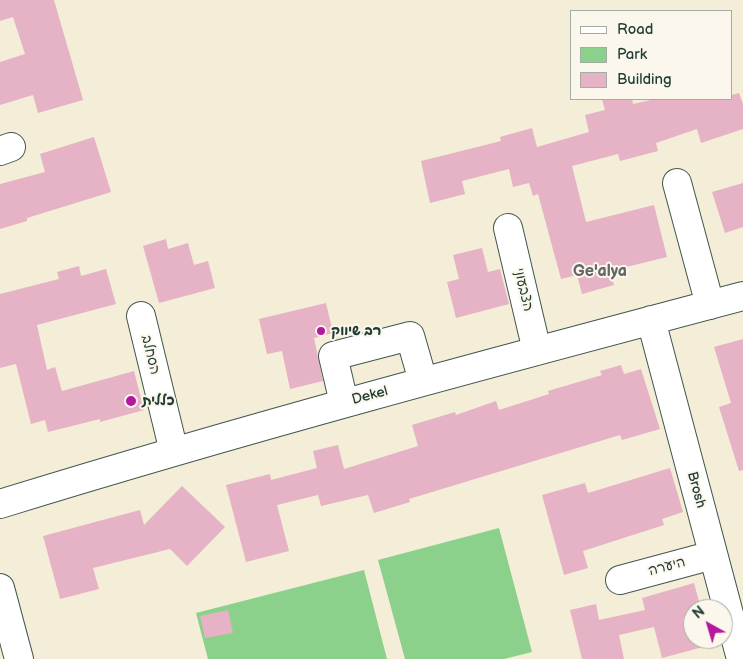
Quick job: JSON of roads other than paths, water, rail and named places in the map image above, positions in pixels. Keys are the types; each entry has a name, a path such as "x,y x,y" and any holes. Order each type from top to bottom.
{"street":[{"path":"677,183 710,305"},
{"name":"הצבעוני","path":"508,228 537,351"},
{"name":"Dekel","path":"0,504 344,403 743,296"},
{"name":"הסחלב","path":"141,316 174,452"},
{"name":"Brosh","path":"651,320 741,659"},
{"path":"344,403 333,356 410,336 423,381"},
{"name":"היערה","path":"620,580 713,555"},
{"path":"0,588 19,659"}],"place":[{"name":"רב שיווק","path":"321,331"},
{"name":"כללית","path":"131,401"}],"district":[{"name":"Ge'alya","path":"600,272"}]}
